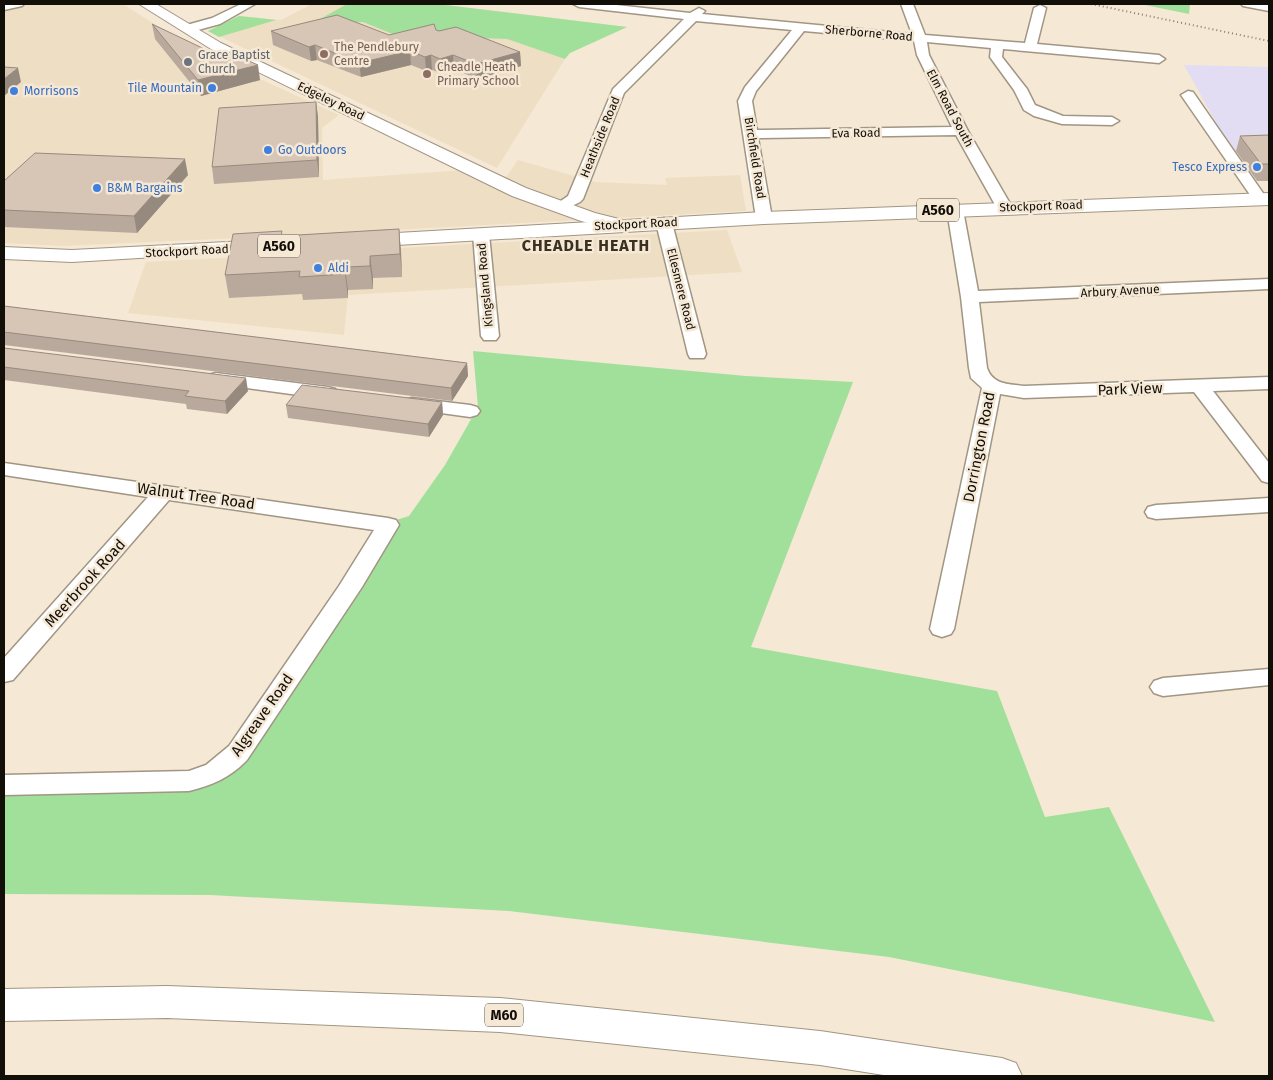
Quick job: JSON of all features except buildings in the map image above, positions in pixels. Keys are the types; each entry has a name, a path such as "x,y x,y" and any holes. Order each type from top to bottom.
{"main road":[{"name":"Edgeley Road","path":"146,4 216,46 519,192 544,211 561,215"},
{"name":"Stockport Road","path":"344,242 481,234 561,215 620,224 664,223 1004,207 1264,199"},
{"name":"Stockport Road","path":"4,253 72,256 285,245"},
{"name":"M60","path":"4,1005 167,1002 500,1015 820,1048 1002,1076"}],"street":[{"path":"4,7 18,4"},
{"path":"187,29 216,21 249,4"},
{"name":"Sherborne Road","path":"579,4 692,17 1159,59"},
{"name":"Heathside Road","path":"561,215 618,92 707,4"},
{"name":"Elm Road South","path":"907,4 920,38 923,55 961,131 1004,207"},
{"path":"1246,4 1269,8"},
{"path":"1030,48 1040,8"},
{"name":"Birchfield Road","path":"764,218 752,134 745,102 750,90 801,27"},
{"path":"996,44 996,57 1020,89 1029,107 1051,118 1091,125 1112,121"},
{"path":"1188,96 1264,199"},
{"name":"Eva Road","path":"752,134 961,131"},
{"name":"Dorrington Road","path":"942,629 992,387 981,378 978,368 970,297 955,210"},
{"name":"Ellesmere Road","path":"664,223 697,354"},
{"name":"Kingsland Road","path":"481,234 490,336"},
{"name":"Arbury Avenue","path":"970,297 1269,284"},
{"path":"198,376 344,395"},
{"name":"Park View","path":"992,387 1024,392 1269,383"},
{"path":"1200,387 1269,477"},
{"path":"393,401 470,411"},
{"name":"Walnut Tree Road","path":"4,469 166,491 388,525"},
{"name":"Meerbrook Road","path":"4,674 166,491"},
{"path":"1156,512 1269,505"},
{"name":"Algreave Road","path":"4,785 189,781 207,777 225,767 238,753 350,587 388,525"},
{"path":"1164,687 1269,677"}],"shaded area":[{"path":"4,4 123,4 192,48 339,115 322,128 323,180 465,170 506,177 518,160 595,182 667,185 665,178 740,175 746,211 63,246 4,243"},
{"name":"Cheadle Heath Primary School","path":"312,4 437,4 627,27 568,54 497,168 208,31 239,16 281,20"},
{"path":"1184,65 1269,67 1269,150 1232,151"},
{"path":"727,230 742,272 348,295 344,335 128,313 146,262"}],"green space":[{"path":"347,4 437,4 627,27 570,53 565,59 507,39 395,35 363,22 349,23 322,18"},
{"path":"1140,4 1190,4 1189,14"},
{"path":"239,16 276,20 219,37 208,31"},
{"path":"473,351 746,376 853,382 751,647 997,691 1045,817 1109,807 1215,1022 889,957 509,911 210,895 4,894 4,791 172,788 202,785 390,522 409,516 445,465 478,407"}],"railway":[{"path":"1091,4 1269,41"}],"place":[{"name":"The Pendlebury Centre","path":"324,54"},
{"name":"Grace Baptist Church","path":"188,62"},
{"name":"Cheadle Heath Primary School","path":"427,74"},
{"name":"Tile Mountain","path":"212,88"},
{"name":"Morrisons","path":"14,91"},
{"name":"Go Outdoors","path":"268,150"},
{"name":"Tesco Express","path":"1257,167"},
{"name":"B&M Bargains","path":"97,188"},
{"name":"Aldi","path":"318,268"}],"district":[{"name":"CHEADLE HEATH","path":"586,245"}]}
